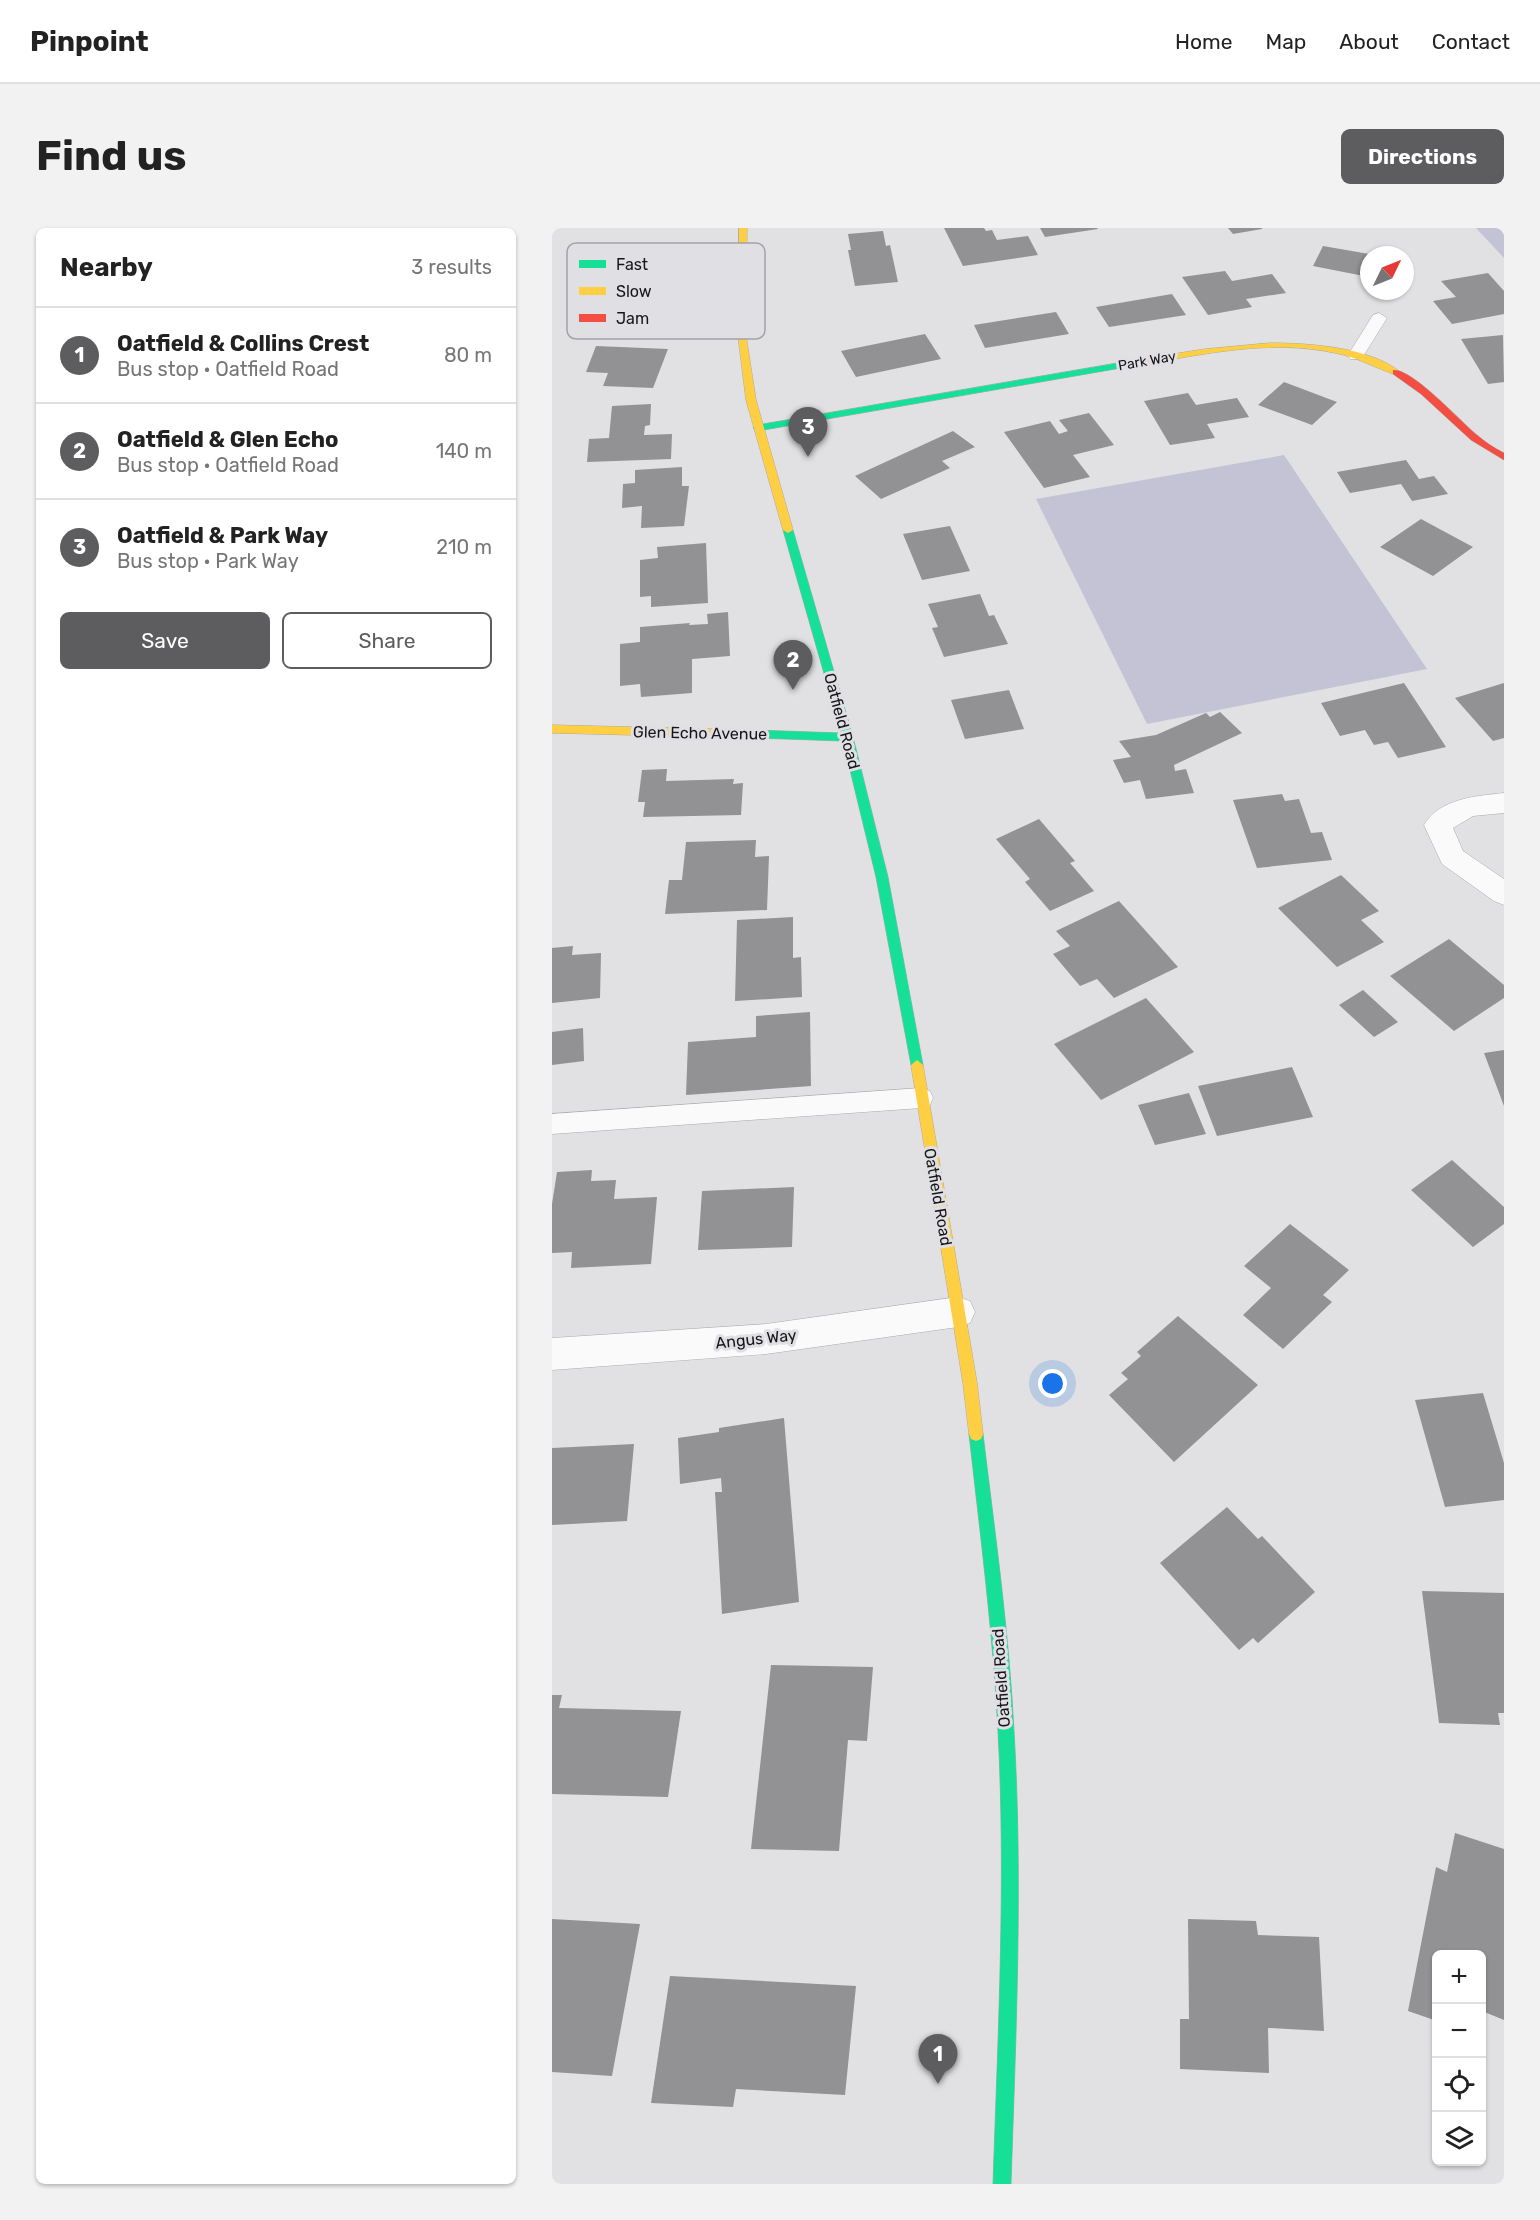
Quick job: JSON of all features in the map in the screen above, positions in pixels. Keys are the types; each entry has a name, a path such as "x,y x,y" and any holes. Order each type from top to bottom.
{"main road":[{"name":"Oatfield Road","path":"743,228 743,243"},
{"name":"Oatfield Road","path":"743,339 758,428 848,737 882,877 958,1312 986,1509 999,1634 1008,1774 1008,1992 1002,2184"},
{"name":"Park Way","path":"758,428 1240,345 1298,344 1356,356 1386,366 1410,379 1433,397 1454,422 1473,439 1504,457"},
{"name":"Glen Echo Avenue","path":"552,729 848,737"}],"street":[{"path":"1504,803 1467,807 1438,825 1452,857 1504,894"},
{"name":"Angus Way","path":"552,1354 766,1340 958,1312"}],"lane":[{"path":"1356,356 1378,318"},
{"path":"552,1124 921,1098"}],"shaded area":[{"path":"1476,228 1504,228 1504,258"},
{"path":"1284,455 1427,669 1147,724 1036,499"}],"building":[{"path":"944,228 984,228 986,231 992,230 997,240 1028,236 1038,255 963,266"},
{"path":"1040,228 1097,228 1098,229 1045,237"},
{"path":"1228,228 1262,228 1262,229 1233,234"},
{"path":"883,231 886,246 890,245 898,282 855,286 848,250 851,250 848,234"},
{"path":"1323,246 1360,252 1360,275 1313,266"},
{"path":"1225,271 1232,281 1272,274 1286,293 1246,299 1252,307 1208,315 1182,277"},
{"path":"1488,273 1504,291 1504,314 1452,324 1433,301 1456,297 1441,281"},
{"path":"1172,294 1186,315 1109,327 1096,307"},
{"path":"1056,312 1069,334 985,348 974,325"},
{"path":"925,334 941,359 856,377 841,351"},
{"path":"1503,335 1504,382 1488,384 1461,339"},
{"path":"596,346 668,349 653,388 603,386 608,373 586,372"},
{"path":"1284,382 1337,402 1312,425 1258,405"},
{"path":"1188,393 1196,405 1237,398 1249,417 1207,424 1215,438 1170,445 1144,401"},
{"path":"651,404 650,425 645,426 644,435 672,434 671,459 587,462 589,439 609,438 612,406"},
{"path":"1089,413 1114,445 1073,455 1090,477 1044,488 1004,432 1050,421 1059,434 1068,431 1059,420"},
{"path":"953,431 975,447 942,461 950,468 881,499 855,476"},
{"path":"1406,460 1419,479 1434,476 1448,494 1412,501 1401,484 1350,493 1337,472"},
{"path":"682,467 682,486 689,486 684,526 641,528 642,506 622,508 623,484 635,483 635,470"},
{"path":"1421,519 1473,547 1433,576 1380,547"},
{"path":"950,526 970,571 922,580 903,534"},
{"path":"706,543 708,603 651,607 651,596 640,597 640,560 658,558 657,547"},
{"path":"980,594 989,616 994,615 1008,644 944,657 932,628 938,627 928,604"},
{"path":"728,612 730,656 692,659 692,693 641,697 640,684 620,686 620,644 640,642 640,627 708,624 707,614"},
{"path":"1404,683 1446,747 1398,758 1388,742 1374,745 1365,730 1340,736 1321,703"},
{"path":"1504,683 1504,738 1493,741 1455,698"},
{"path":"1009,690 1024,729 965,739 951,700"},
{"path":"1220,712 1242,733 1174,765 1175,771 1186,769 1194,793 1146,799 1140,780 1124,783 1113,760 1131,757 1119,741 1156,735 1206,713 1210,717"},
{"path":"667,769 666,781 734,779 733,784 743,783 741,815 643,817 645,802 638,802 642,770"},
{"path":"1282,794 1285,801 1299,799 1311,833 1322,832 1332,860 1257,868 1233,800"},
{"path":"1039,819 1075,861 1070,863 1094,891 1050,911 1025,882 1030,879 996,839"},
{"path":"756,840 755,857 769,856 767,910 665,914 669,880 682,880 686,842"},
{"path":"1341,875 1379,911 1361,920 1384,942 1337,967 1278,908"},
{"path":"1119,901 1178,967 1114,998 1097,979 1080,986 1053,954 1070,946 1056,931"},
{"path":"793,917 793,958 801,957 802,997 735,1001 737,920"},
{"path":"1449,939 1504,985 1504,998 1454,1031 1390,976"},
{"path":"573,946 572,955 601,953 600,998 552,1003 552,948"},
{"path":"1363,990 1398,1022 1374,1037 1339,1005"},
{"path":"1146,998 1194,1052 1101,1100 1054,1044"},
{"path":"810,1012 811,1086 686,1095 688,1042 756,1037 756,1016"},
{"path":"583,1028 584,1061 552,1065 552,1032"},
{"path":"1504,1050 1504,1106 1484,1053"},
{"path":"1292,1067 1313,1117 1217,1136 1198,1086"},
{"path":"1189,1093 1206,1134 1155,1145 1138,1105"},
{"path":"1452,1160 1504,1207 1504,1224 1473,1247 1411,1190"},
{"path":"592,1170 591,1181 616,1180 614,1199 657,1197 651,1264 571,1268 572,1252 552,1253 552,1204 557,1172"},
{"path":"794,1187 792,1247 698,1250 702,1191"},
{"path":"1290,1224 1349,1270 1323,1295 1332,1302 1283,1349 1243,1315 1271,1288 1244,1266"},
{"path":"1178,1316 1258,1385 1174,1462 1109,1395 1128,1379 1121,1373 1141,1356 1137,1352"},
{"path":"1483,1393 1504,1463 1504,1500 1445,1507 1415,1400"},
{"path":"784,1418 799,1602 722,1614 715,1492 722,1492 721,1478 680,1484 678,1438 719,1432 719,1428"},
{"path":"634,1444 627,1521 552,1525 552,1448"},
{"path":"1227,1507 1258,1539 1262,1536 1315,1592 1258,1643 1253,1638 1239,1650 1160,1563"},
{"path":"1422,1591 1504,1593 1504,1713 1498,1713 1500,1725 1439,1723"},
{"path":"771,1665 873,1667 867,1741 848,1740 839,1851 751,1849"},
{"path":"552,1695 562,1695 559,1708 681,1711 668,1797 552,1794"},
{"path":"1455,1833 1504,1849 1504,2020 1486,2013 1486,1950 1432,1950 1432,2019 1408,2011 1436,1867 1447,1872"},
{"path":"552,1919 640,1924 612,2076 552,2072"},
{"path":"1188,1919 1256,1921 1258,1935 1319,1937 1324,2031 1268,2028 1269,2073 1180,2069 1180,2019 1189,2019"},
{"path":"670,1976 856,1986 845,2095 736,2089 733,2107 651,2103"}],"traffic: fast":[{"path":"758,428 1141,362"},
{"path":"788,530 848,737 882,877 917,1065"},
{"path":"754,734 848,737"},
{"path":"976,1434 1000,1647 1008,1774 1009,1928 1002,2184"}],"traffic: slow":[{"path":"743,228 743,243"},
{"path":"742,339 751,400 788,530"},
{"path":"1141,362 1238,347 1302,346 1334,350 1366,358 1396,372"},
{"path":"552,729 754,734"},
{"path":"917,1065 970,1383 976,1434"}],"traffic: jam":[{"path":"1396,372 1411,381 1474,438 1504,457"}],"place":[{"name":"Oatfield & Park Way","path":"808,457"},
{"name":"Oatfield & Glen Echo","path":"793,690"},
{"name":"Oatfield & Collins Crest","path":"938,2084"}]}
